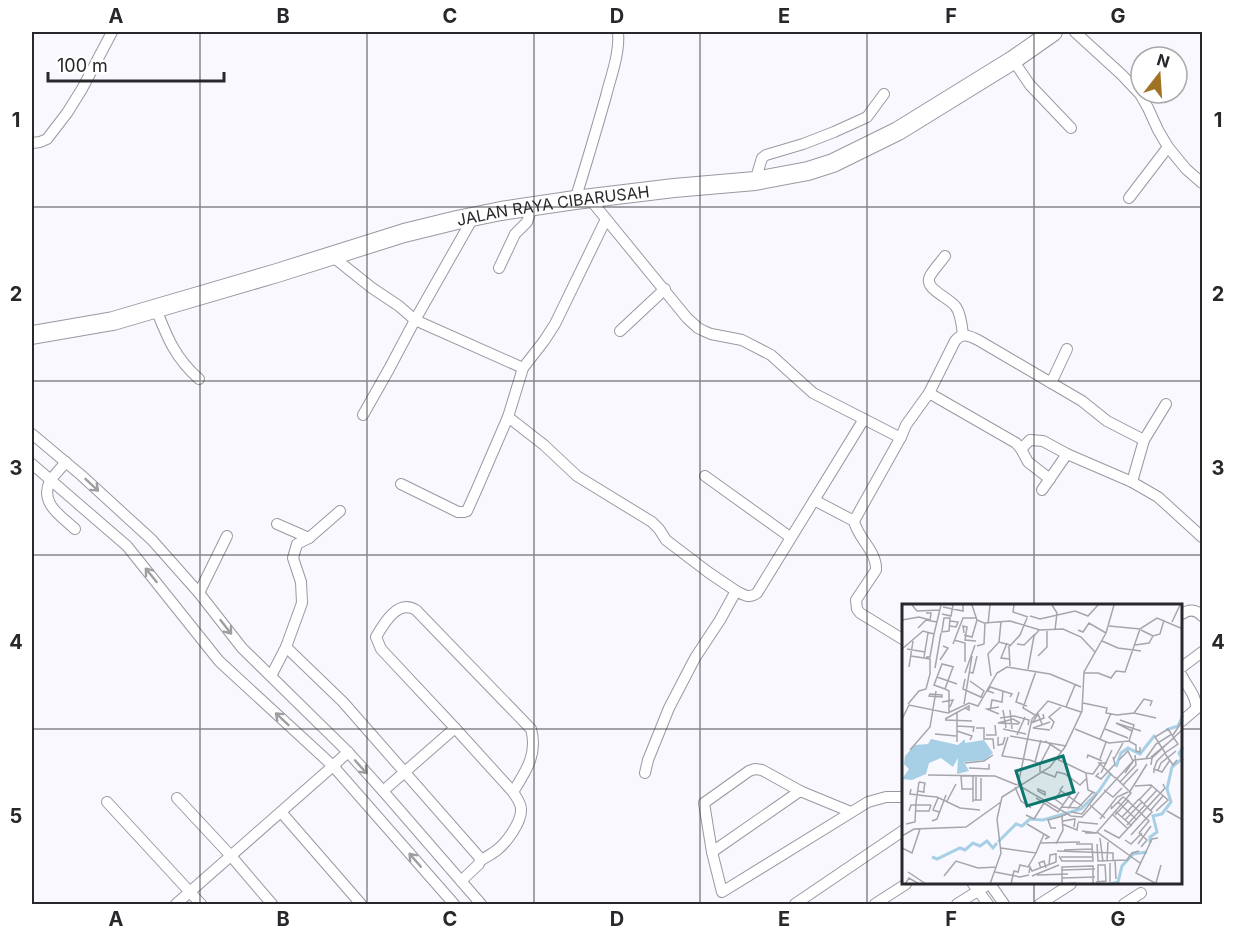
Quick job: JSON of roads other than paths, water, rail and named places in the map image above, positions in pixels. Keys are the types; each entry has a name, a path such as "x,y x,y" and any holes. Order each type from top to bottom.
{"main road":[{"name":"JALAN RAYA CIBARUSAH","path":"32,335 113,321 457,219 582,199 755,181 808,171 834,163 898,131 1013,60 1053,32"}],"street":[{"path":"32,143 47,139 67,113 112,32"},
{"path":"618,32 618,48 590,155 582,199 606,219 687,318 698,328 711,334 742,340 771,355 813,393 901,437"},
{"path":"1075,32 1140,94 1168,147 1186,169 1203,183"},
{"path":"1013,60 1030,85 1071,128"},
{"path":"755,181 762,158 766,155 803,144 867,117 884,94"},
{"path":"1129,198 1168,147"},
{"path":"499,268 515,234 527,222 532,207"},
{"path":"363,415 474,216"},
{"path":"401,484 458,512 466,511 508,417 523,368 555,324 606,219"},
{"path":"332,256 399,306 415,321 523,368"},
{"path":"945,256 929,278 929,283 957,309 963,335"},
{"path":"620,331 665,290"},
{"path":"156,309 177,355 199,379"},
{"path":"854,521 906,425 929,393 955,341 963,335 978,340 1082,401 1107,421 1144,440"},
{"path":"1051,383 1067,349"},
{"path":"929,393 1016,443 1028,462 1050,479"},
{"path":"1132,482 1144,440 1166,404"},
{"path":"508,417 578,476 652,522 666,540 708,572 736,591 752,597 757,593 864,419"},
{"path":"32,434 152,540 199,593 242,648 348,752 481,904"},
{"path":"1021,449 1030,440 1037,439 1132,482 1158,497 1203,537"},
{"path":"1042,490 1067,454"},
{"path":"66,462 51,480 47,490 47,500 55,512 75,529"},
{"path":"32,464 128,546 219,661 333,766 454,904"},
{"path":"705,476 790,537"},
{"path":"814,500 854,521 857,531 877,566 856,600 857,609 902,639"},
{"path":"271,676 286,647 302,603 301,582 293,558 297,544 309,538 340,511"},
{"path":"277,524 309,538"},
{"path":"199,593 226,536"},
{"path":"645,773 669,708 695,658 736,591"},
{"path":"461,882 480,861 499,849 517,825 521,808 513,792 381,649 376,637 380,628 397,609 410,607 416,610 531,729 533,747 528,769 513,792"},
{"path":"1183,613 1192,610 1203,616"},
{"path":"286,647 343,702 480,858 480,861"},
{"path":"1183,666 1203,652"},
{"path":"1183,678 1192,693 1196,709 1183,720"},
{"path":"383,791 455,728"},
{"path":"176,904 348,752"},
{"path":"851,812 800,790 762,770 749,771 704,803 712,852 722,892 868,802 885,797 902,797"},
{"path":"712,852 800,790"},
{"path":"177,798 272,904"},
{"path":"107,802 201,904"},
{"path":"281,812 361,904"},
{"path":"795,904 902,831"},
{"path":"875,904 904,885"},
{"path":"990,885 1004,904"},
{"path":"1040,904 1069,885"},
{"path":"957,904 975,887 988,904"},
{"path":"1124,904 1141,893"}]}
